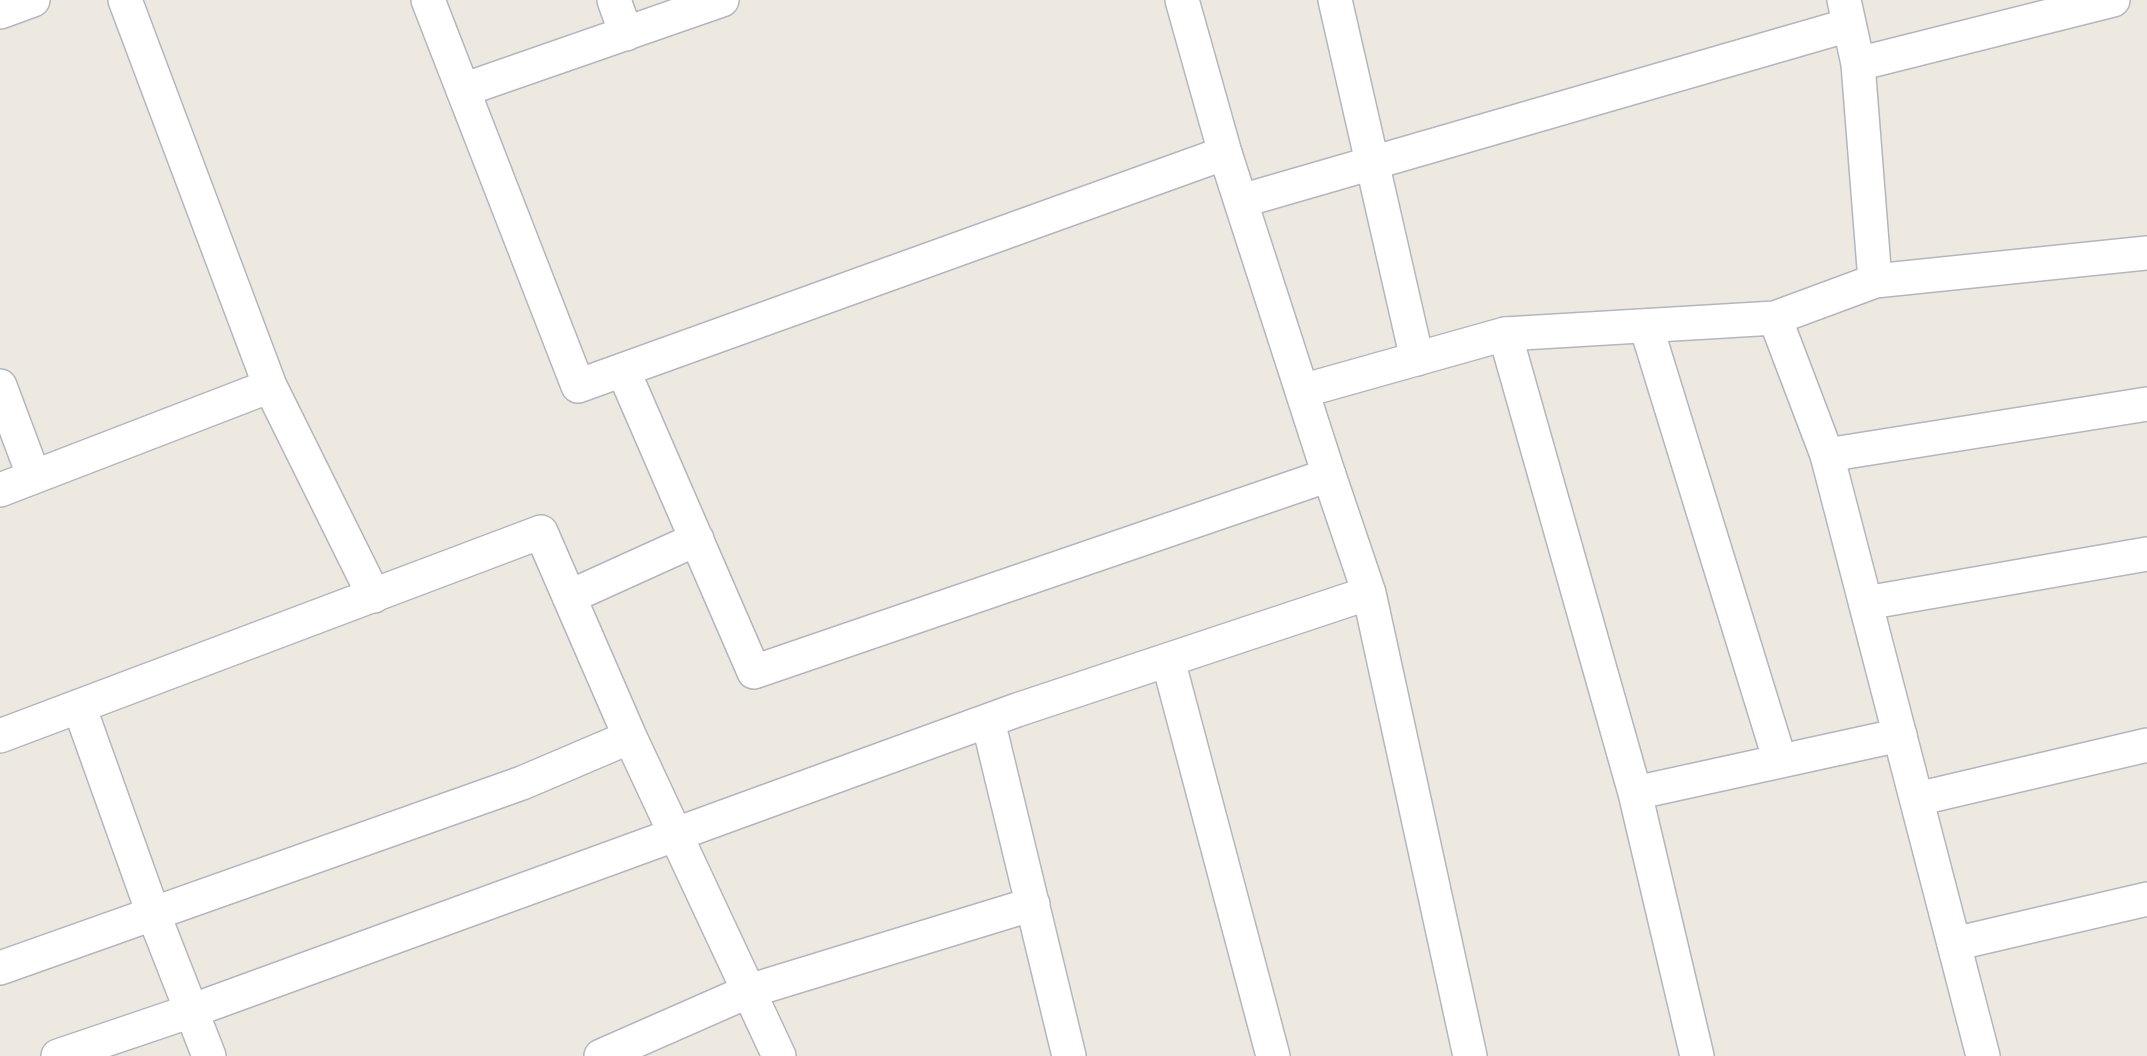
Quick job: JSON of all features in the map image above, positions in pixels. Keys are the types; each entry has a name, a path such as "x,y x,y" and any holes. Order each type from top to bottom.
{"street":[{"path":"0,12 33,0"},
{"path":"125,0 270,386 374,596"},
{"path":"428,0 578,386 1225,153"},
{"path":"614,0 626,34"},
{"path":"463,90 722,0"},
{"path":"1182,0 1225,153 1369,593 1470,1056"},
{"path":"1335,0 1417,359"},
{"path":"1858,64 2113,0"},
{"path":"1241,201 1847,12 1858,64 1875,281"},
{"path":"1302,391 1505,334 1775,318 1875,281 2147,253"},
{"path":"1775,318 1827,454 1983,1056"},
{"path":"1646,326 1780,761"},
{"path":"1505,334 1635,793 1698,1056"},
{"path":"623,370 754,672 1329,475"},
{"path":"0,386 34,477"},
{"path":"0,490 270,386"},
{"path":"1827,454 2147,404"},
{"path":"0,736 541,532 630,737 779,1056"},
{"path":"569,597 697,539"},
{"path":"1866,603 2147,554"},
{"path":"58,1056 191,1011 988,721 1369,593"},
{"path":"1168,660 1273,1056"},
{"path":"79,706 153,913 209,1056"},
{"path":"988,721 1069,1056"},
{"path":"1635,793 1900,735"},
{"path":"0,968 522,783 630,737"},
{"path":"1917,799 2147,745"},
{"path":"1954,944 2147,899"},
{"path":"601,1056 749,991 1033,904"}]}
